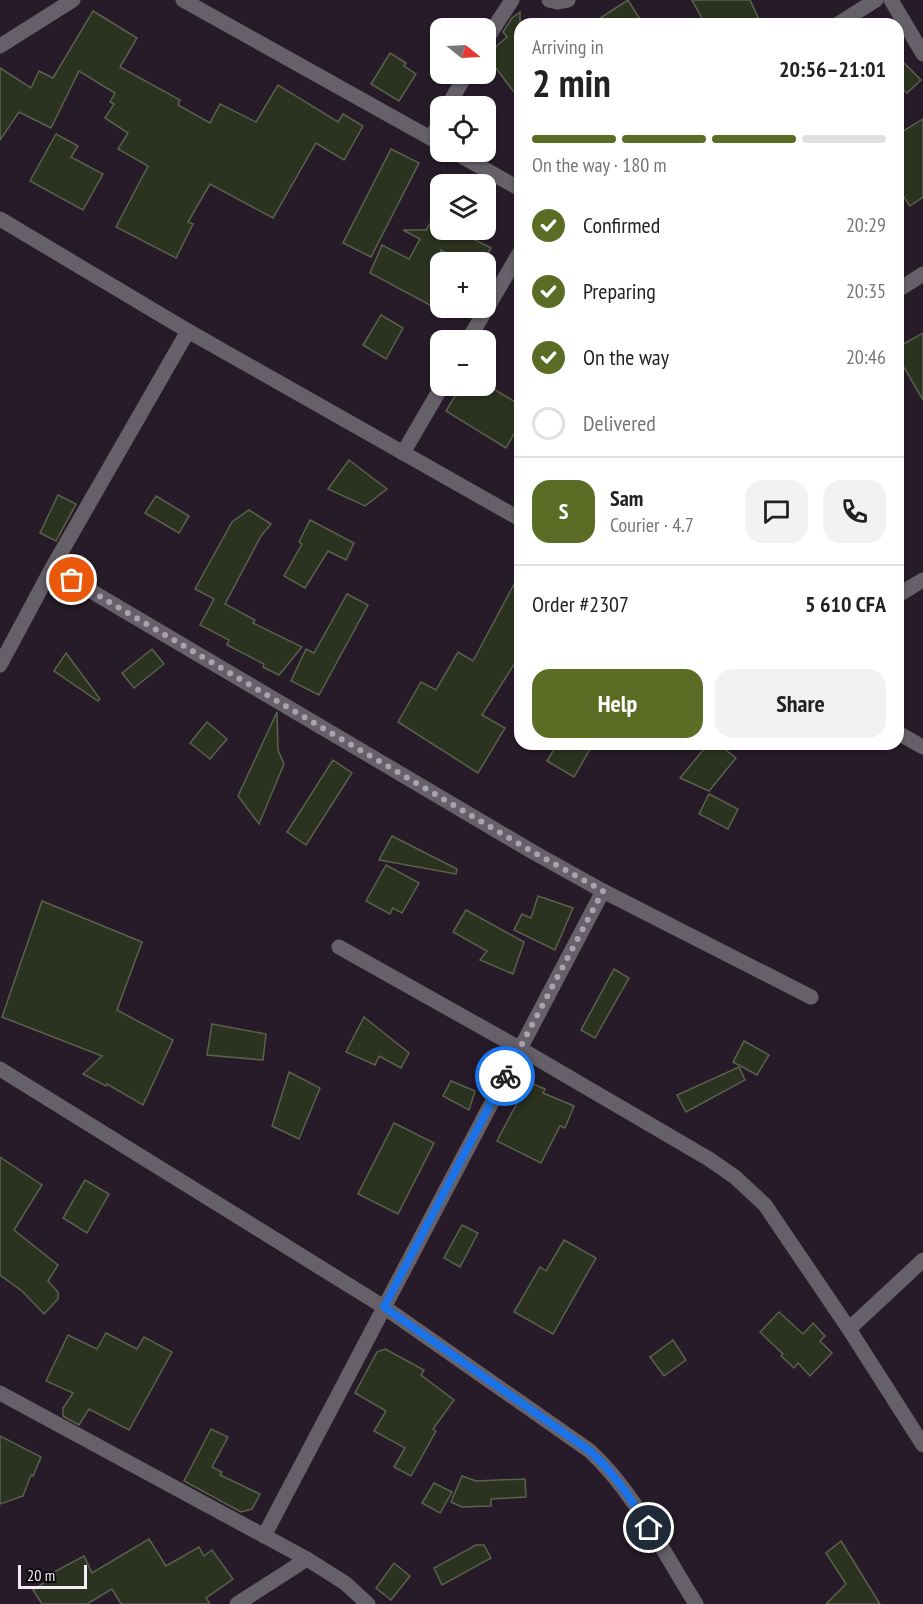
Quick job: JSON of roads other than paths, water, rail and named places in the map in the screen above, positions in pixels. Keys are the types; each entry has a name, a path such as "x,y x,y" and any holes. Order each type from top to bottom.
{"street":[{"path":"0,46 73,0"},
{"path":"183,0 430,138"},
{"path":"496,25 512,0"},
{"path":"549,0 557,2 568,0"},
{"path":"848,18 876,0"},
{"path":"891,0 902,18"},
{"path":"904,22 923,54"},
{"path":"472,162 514,186"},
{"path":"0,219 188,331 514,516"},
{"path":"474,330 514,262"},
{"path":"904,286 923,274"},
{"path":"0,665 52,568 188,331"},
{"path":"403,453 436,396"},
{"path":"52,568 533,852 603,891 811,997"},
{"path":"904,591 923,580"},
{"path":"904,736 923,747"},
{"path":"264,1536 603,891"},
{"path":"339,947 519,1048 709,1159 735,1177 765,1205 849,1329 923,1445"},
{"path":"0,1070 384,1307 590,1451 609,1468 626,1490 696,1604"},
{"path":"849,1329 923,1260"},
{"path":"0,1393 307,1559 345,1583 368,1604"},
{"path":"237,1604 307,1559"}]}
